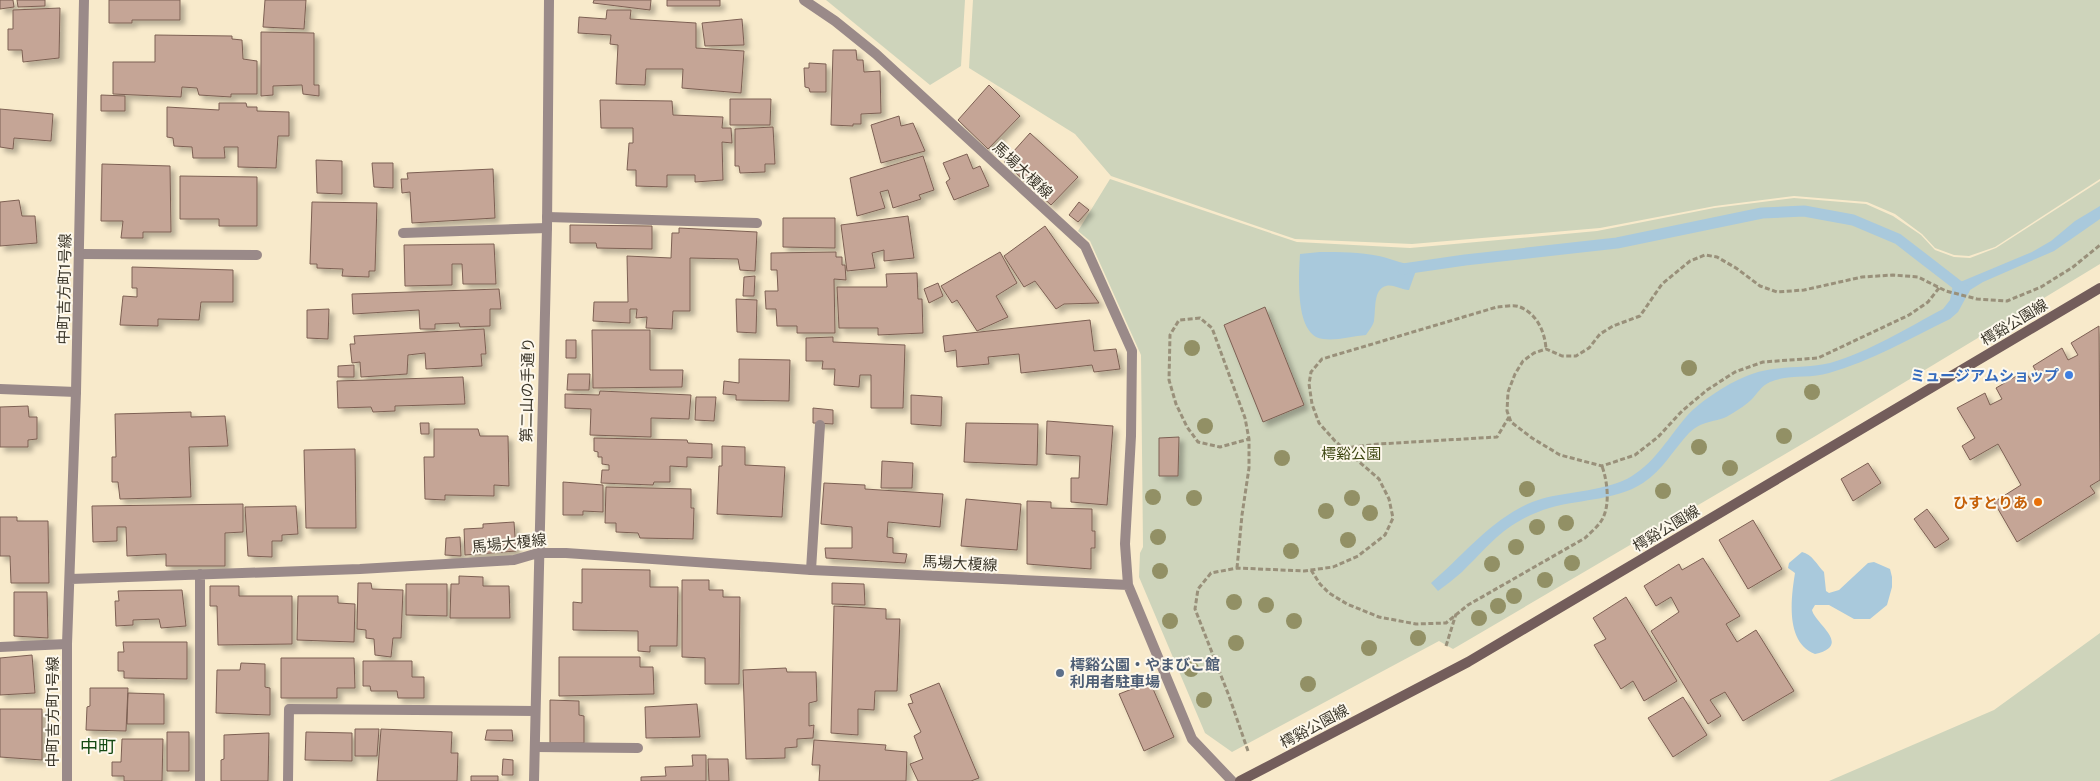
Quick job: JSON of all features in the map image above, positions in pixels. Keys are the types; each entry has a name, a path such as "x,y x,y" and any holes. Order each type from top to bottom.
{"main road":[{"name":"樗谿公園線","path":"1240,781 1468,662 2100,288"}],"street":[{"name":"中町吉方町1号線","path":"66,781 68,644 80,254 84,0"},
{"name":"第二山の手通り","path":"534,781 547,222 548,0"},
{"name":"馬場大榎線","path":"71,579 514,560 538,553 566,553 811,570 1128,585 1125,544 1131,436 1132,351 1085,246 876,54 804,0"},
{"path":"403,233 547,222 757,223"},
{"path":"80,254 257,255"},
{"path":"0,389 76,392"},
{"path":"811,570 820,425"},
{"path":"200,574 200,781"},
{"path":"1128,585 1192,739 1232,781"},
{"path":"0,647 68,644"},
{"path":"288,781 289,709 535,711"},
{"path":"534,748 638,748"}],"path":[{"path":"1939,288 1928,302 1909,315 1818,358 1763,362 1735,372 1707,390 1682,411 1658,437 1636,454 1602,466 1560,454 1532,438 1511,422 1507,411 1508,392 1515,374 1523,361 1546,349 1562,356 1576,356 1589,348 1600,334 1613,326 1640,316 1662,284 1690,261 1704,255 1717,257 1736,268 1760,286 1777,292 1804,290 1862,277 1893,275 1918,277 1939,288 1946,292 1977,299 2007,301 2041,287 2073,267 2100,245"},
{"path":"1256,774 1229,696 1195,609 1198,589 1211,573 1237,568 1278,571 1333,567 1358,556 1385,535 1393,518 1389,499 1379,479 1343,448 1319,423 1312,404 1309,384 1311,372 1322,359 1497,307 1519,306 1531,314 1541,326 1546,338 1546,349"},
{"path":"1237,568 1242,515 1250,468 1250,439 1245,418 1212,328 1200,318 1179,320 1170,335 1169,380 1176,404 1187,427 1198,442 1220,447 1250,439"},
{"path":"1343,448 1497,437 1509,417"},
{"path":"1311,570 1320,584 1329,593 1347,604 1379,617 1416,624 1446,623 1468,604 1585,538 1601,523 1606,508 1606,478 1602,466"}],"green space":[{"path":"826,0 965,0 961,66 930,85"},
{"path":"973,0 2100,0 2100,179 1995,247 1969,256 1954,255 1935,248 1922,234 1895,214 1867,202 1794,196 1715,206 1600,228 1412,244 1295,239 1111,176 1075,134 969,68"},
{"name":"樗谿公園","path":"1110,179 1297,242 1410,248 1597,231 1714,208 1794,198 1866,204 1893,216 1921,235 1935,250 1954,257 1970,258 1996,248 2100,181 2100,264 1814,437 1453,649 1439,641 1232,752 1205,733 1139,577 1140,553 1143,547 1141,355 1090,241 1078,231"},
{"path":"2100,633 2100,781 1829,781 1994,710"}],"water":[{"path":"2100,206 2100,219 2054,251 1983,282 1970,290 1958,312 1950,319 1891,349 1845,368 1822,375 1785,378 1770,382 1749,402 1733,413 1722,419 1695,428 1683,439 1668,460 1643,483 1618,494 1564,504 1525,518 1496,538 1462,572 1438,591 1431,583 1495,524 1525,505 1552,496 1612,485 1632,476 1655,456 1692,411 1707,398 1726,386 1761,371 1830,363 1859,353 1943,309 1950,300 1953,285 2032,252 2051,241 2075,221"},
{"path":"1320,252 1365,254 1418,265 1409,290 1395,286 1386,286 1379,291 1373,323 1366,335 1323,339 1314,335 1307,327 1300,303 1299,289 1300,254"},
{"path":"1802,552 1812,557 1824,572 1826,591 1829,593 1839,590 1868,563 1874,562 1890,569 1892,577 1892,587 1887,605 1870,619 1854,619 1829,605 1815,605 1812,610 1832,640 1831,645 1826,650 1815,654 1805,648 1799,640 1794,630 1792,619 1792,595 1795,573 1788,568 1789,563"}],"building":[{"path":"0,0 13,0 14,7 0,9"},
{"path":"17,0 45,0 45,6 18,7"},
{"path":"109,0 180,0 180,20 132,20 132,23 109,23"},
{"path":"265,0 306,0 304,29 263,27"},
{"path":"594,0 651,0 650,10 593,3"},
{"path":"667,0 720,0 720,6 667,6"},
{"path":"60,8 59,58 23,62 22,50 8,50 8,29 13,29 13,10"},
{"path":"607,10 631,10 630,19 696,23 696,48 744,51 741,93 682,88 683,69 646,69 645,85 616,84 618,45 610,44 611,35 578,33 579,17 606,19"},
{"path":"742,19 744,45 705,46 702,23"},
{"path":"261,32 314,33 314,85 319,85 319,96 303,94 302,85 273,86 273,95 261,96"},
{"path":"155,35 232,36 232,39 242,40 243,59 257,61 257,94 231,94 231,97 199,95 197,88 182,87 181,97 113,94 113,62 155,62"},
{"path":"833,50 856,50 857,60 863,60 864,72 880,71 881,113 861,114 861,124 853,124 853,126 831,125"},
{"path":"809,63 826,64 826,92 810,92 809,88 805,87 804,68 809,68"},
{"path":"989,85 1020,116 988,149 958,120"},
{"path":"101,95 125,96 125,111 101,111"},
{"path":"730,99 771,99 770,125 730,125"},
{"path":"600,100 672,101 673,115 723,117 722,128 731,128 732,143 722,142 723,180 695,182 695,175 667,175 667,187 636,186 636,170 627,170 629,143 633,143 633,128 601,128"},
{"path":"219,103 246,103 247,107 257,107 257,111 289,112 289,136 278,136 276,168 238,167 238,147 224,147 225,158 193,158 192,147 174,146 173,138 167,137 167,107 219,110"},
{"path":"0,109 53,114 51,141 14,138 13,149 0,147"},
{"path":"899,116 901,126 913,123 925,151 881,163 871,125"},
{"path":"773,127 775,164 765,164 765,172 740,173 739,166 735,166 735,129"},
{"path":"1030,133 1078,177 1051,205 1004,162"},
{"path":"967,154 973,169 980,166 989,186 954,200 946,182 950,179 943,163"},
{"path":"923,156 934,190 919,195 921,199 893,208 888,190 880,192 885,208 857,216 850,178"},
{"path":"316,160 342,161 342,194 317,193"},
{"path":"372,163 393,163 393,188 374,187"},
{"path":"102,164 170,166 171,232 143,232 143,238 121,238 123,221 101,221"},
{"path":"493,169 495,218 412,223 410,192 402,193 401,179 408,179 407,173"},
{"path":"180,176 257,177 257,226 219,226 219,219 180,219"},
{"path":"19,200 22,216 35,216 37,243 0,246 0,202"},
{"path":"312,202 377,203 375,271 369,271 369,277 342,276 343,269 317,268 317,264 310,264"},
{"path":"1079,202 1089,210 1078,222 1069,215"},
{"path":"908,216 914,258 884,261 884,250 872,253 875,268 847,271 841,225"},
{"path":"783,218 835,218 835,248 783,247"},
{"path":"570,225 652,226 652,249 597,248 596,243 570,243"},
{"path":"1045,226 1099,303 1064,304 1056,309 1035,281 1024,287 1004,256"},
{"path":"679,228 757,232 755,271 740,270 738,259 690,258 690,311 673,311 672,329 646,328 647,317 636,318 637,309 630,309 630,323 593,321 594,302 628,302 627,256 671,258 672,233 679,233"},
{"path":"494,244 496,284 463,284 462,264 452,264 452,285 405,286 404,245"},
{"path":"836,252 836,257 842,257 842,265 845,265 846,280 834,279 835,333 797,333 797,326 777,326 776,309 766,309 765,291 778,291 777,270 771,270 771,253"},
{"path":"1000,252 1017,283 996,296 1008,317 977,331 957,300 952,303 941,286"},
{"path":"132,267 233,270 233,302 201,302 199,320 158,319 158,326 120,325 123,296 137,297 137,288 132,288"},
{"path":"917,273 918,299 922,299 923,333 878,335 878,328 839,328 837,287 887,287 886,274"},
{"path":"755,276 754,296 743,296 744,277"},
{"path":"938,283 943,296 929,303 924,289"},
{"path":"499,289 501,309 490,309 490,326 460,327 459,323 435,324 435,329 420,329 419,310 353,314 352,294"},
{"path":"736,299 757,300 756,333 737,332"},
{"path":"1265,307 1304,405 1263,422 1224,325"},
{"path":"329,309 328,339 307,338 307,310"},
{"path":"1090,320 1094,351 1116,349 1120,369 1094,372 1092,365 1021,373 1019,354 988,357 989,364 957,367 956,350 945,352 943,336"},
{"path":"2099,326 2100,480 2090,486 2095,493 2017,542 1994,502 2021,485 1998,444 1970,460 1962,446 1975,438 1957,408 1985,393 1990,405 2002,399 1996,388 2025,371 2031,381 2039,377 2033,366 2062,348 2068,360 2078,355 2071,343"},
{"path":"484,329 486,354 481,354 482,366 426,369 425,353 408,355 407,374 361,377 360,362 352,363 350,344 355,344 354,336"},
{"path":"592,330 650,330 650,370 683,370 682,387 593,388"},
{"path":"833,337 833,342 905,345 903,408 871,408 871,375 860,375 859,387 834,385 835,369 822,369 823,361 806,361 806,338"},
{"path":"566,340 576,340 576,358 566,358"},
{"path":"739,359 790,360 789,401 736,400 736,395 723,394 724,381 739,383"},
{"path":"354,365 354,377 338,377 338,366"},
{"path":"568,374 590,374 589,390 567,390"},
{"path":"463,377 465,404 395,406 395,411 373,412 371,407 338,408 337,381"},
{"path":"600,391 691,395 689,419 651,418 651,437 590,435 591,409 565,408 565,394 599,395"},
{"path":"911,395 942,397 941,426 911,424"},
{"path":"696,397 716,397 714,421 695,420"},
{"path":"28,406 29,417 37,417 37,439 28,440 28,447 0,447 0,407"},
{"path":"813,408 833,410 833,424 813,423"},
{"path":"191,412 191,417 225,416 228,446 189,447 191,497 120,499 118,482 112,482 112,457 116,457 115,414"},
{"path":"1047,421 1113,426 1107,505 1071,502 1071,478 1079,478 1080,456 1046,454"},
{"path":"420,423 429,423 429,434 421,434"},
{"path":"966,423 1038,424 1037,465 964,462"},
{"path":"434,429 478,429 480,436 508,436 509,486 494,485 494,496 445,495 445,500 425,499 424,457 434,457"},
{"path":"1179,437 1178,476 1159,476 1159,438"},
{"path":"594,438 687,440 688,443 712,444 712,458 687,457 687,467 670,466 670,482 654,482 653,485 601,483 602,470 609,470 609,465 602,464 602,457 598,457 598,452 594,451"},
{"path":"722,446 745,447 745,465 785,467 782,517 717,514 719,466 722,466"},
{"path":"355,449 356,528 306,528 304,450"},
{"path":"882,461 913,463 912,488 881,488"},
{"path":"1868,463 1881,483 1853,501 1841,479"},
{"path":"563,482 603,485 603,512 583,511 583,515 563,515"},
{"path":"824,483 865,485 865,489 943,494 940,527 888,522 887,537 893,538 893,553 907,554 905,563 826,558 825,548 852,548 852,527 821,524"},
{"path":"606,487 691,489 691,508 694,508 693,539 640,538 638,533 616,532 616,523 605,523"},
{"path":"966,499 1021,504 1017,550 961,546"},
{"path":"1027,501 1051,502 1051,508 1092,509 1092,531 1095,531 1095,548 1091,548 1091,569 1027,564"},
{"path":"243,504 243,532 225,533 225,566 166,566 166,554 127,556 126,527 117,527 117,541 93,542 92,506"},
{"path":"296,506 298,534 282,535 282,541 272,541 272,557 248,556 245,507"},
{"path":"1927,509 1949,539 1935,548 1914,519"},
{"path":"0,517 17,517 17,521 48,521 49,583 11,583 10,556 0,556"},
{"path":"1753,520 1782,569 1748,589 1719,540"},
{"path":"514,522 516,551 465,555 464,529 483,528 483,524"},
{"path":"460,537 461,556 445,555 446,538"},
{"path":"1703,558 1740,616 1726,624 1737,642 1756,630 1794,691 1743,721 1725,692 1710,700 1721,716 1708,724 1651,631 1679,612 1671,597 1656,606 1644,586 1679,564 1682,570"},
{"path":"582,569 650,570 650,587 678,587 677,646 650,646 650,652 638,651 638,631 573,630 573,602 582,603"},
{"path":"459,576 483,577 483,586 509,586 510,618 450,618 451,584 459,584"},
{"path":"682,580 709,580 709,590 723,590 723,597 740,597 739,684 705,684 705,658 682,657"},
{"path":"358,583 371,583 372,589 403,590 401,638 393,638 391,657 375,655 374,639 366,638 366,630 357,629"},
{"path":"832,583 864,584 865,605 832,604"},
{"path":"406,584 447,584 447,616 406,615"},
{"path":"210,586 239,586 239,596 292,596 292,644 218,645 217,606 210,606"},
{"path":"182,590 186,626 161,628 159,619 133,620 133,625 116,626 115,601 119,601 118,591"},
{"path":"14,592 47,592 48,638 14,636"},
{"path":"298,596 338,596 338,603 355,604 354,642 297,640"},
{"path":"1626,597 1677,681 1644,701 1633,681 1621,689 1594,645 1606,639 1593,618"},
{"path":"834,606 886,609 886,619 900,619 897,691 875,691 874,710 858,709 858,735 831,733"},
{"path":"123,642 187,642 187,679 124,678 124,671 118,671 118,652 124,652"},
{"path":"32,655 35,693 0,695 0,658"},
{"path":"559,657 640,657 640,667 653,667 654,694 559,696"},
{"path":"281,658 354,658 355,688 337,688 337,698 281,698"},
{"path":"363,661 412,661 412,677 424,677 424,698 398,698 397,691 371,691 370,686 363,686"},
{"path":"241,663 265,664 265,687 270,688 270,715 216,713 217,670 240,670"},
{"path":"786,668 787,672 816,672 817,701 809,703 809,726 814,725 813,738 797,739 797,747 785,748 785,758 746,759 743,670"},
{"path":"1150,682 1174,737 1144,751 1119,694"},
{"path":"939,683 979,778 971,781 918,781 910,764 923,759 914,736 921,732 908,704 913,703 910,695"},
{"path":"90,688 128,688 126,731 86,730 87,707 90,706"},
{"path":"128,693 164,694 164,724 127,724"},
{"path":"1683,697 1707,735 1673,757 1648,718"},
{"path":"550,700 579,701 579,715 584,716 584,743 550,743"},
{"path":"697,704 700,737 646,738 645,707"},
{"path":"0,709 42,709 42,760 0,757"},
{"path":"355,729 379,729 377,756 355,756"},
{"path":"381,729 452,732 451,753 458,753 457,781 377,781"},
{"path":"487,730 512,730 513,741 485,740"},
{"path":"167,732 189,732 189,771 167,771"},
{"path":"306,732 352,733 352,761 305,760"},
{"path":"269,733 268,781 221,781 221,760 224,759 224,735"},
{"path":"122,739 163,739 162,781 124,781 124,776 112,776 112,762 121,762"},
{"path":"814,740 886,745 885,750 907,752 906,781 819,781 820,765 812,765"},
{"path":"692,755 706,755 706,781 641,781 641,777 666,776 665,767 693,766"},
{"path":"503,759 513,760 513,775 502,775"},
{"path":"708,759 728,759 729,781 709,781"},
{"path":"471,776 498,776 498,781 471,781"}],"waterway":[{"path":"1403,269 1617,243 1762,213 1804,211 1853,220 1898,239 1964,290"}],"place":[{"name":"ミュージアムショップ","path":"2069,375"},
{"name":"ひすとりあ","path":"2038,502"},
{"name":"樗谿公園・やまびこ館 利用者駐車場","path":"1060,673"}],"district":[{"name":"中町","path":"98,746"}]}
